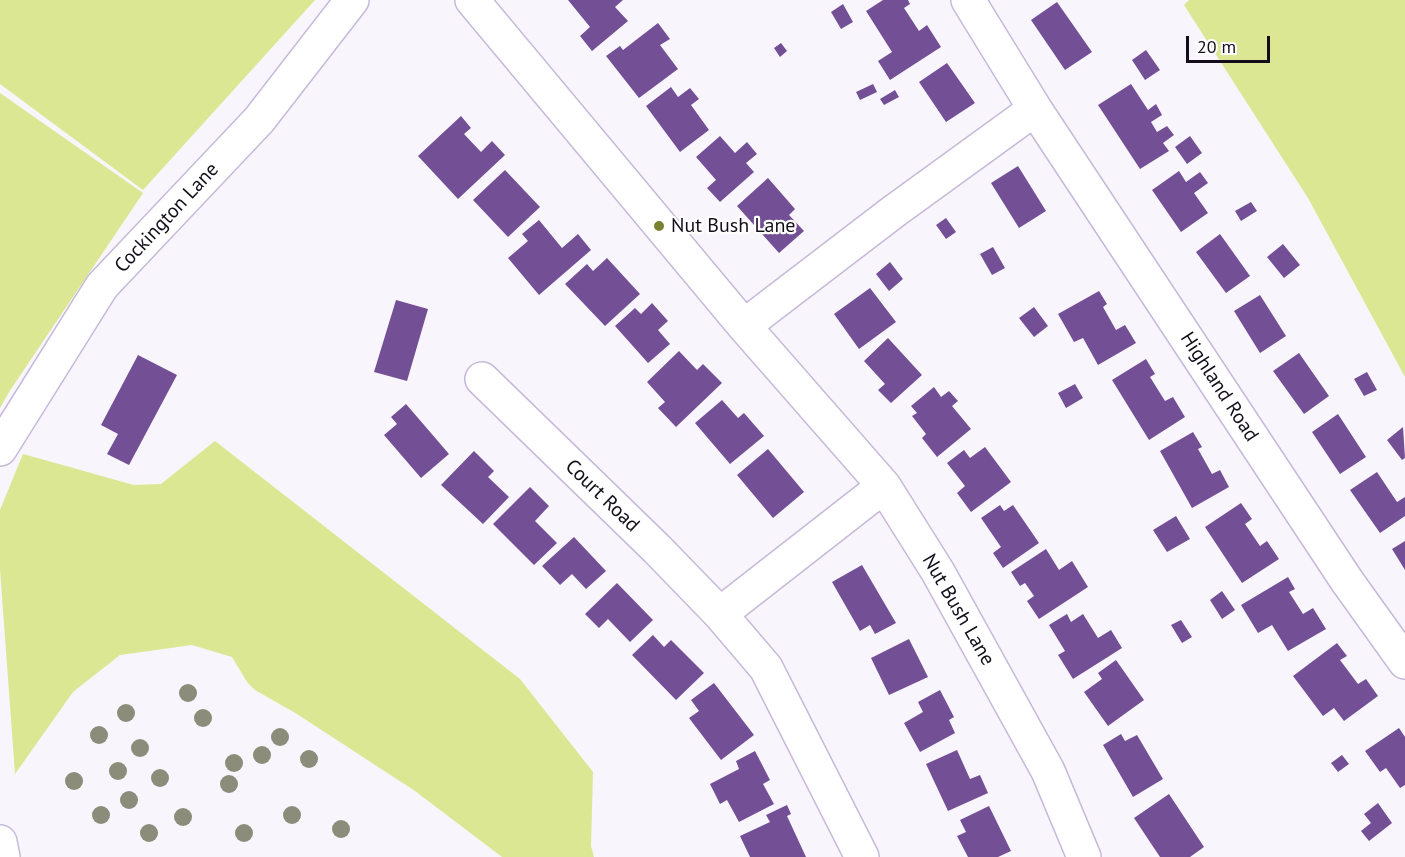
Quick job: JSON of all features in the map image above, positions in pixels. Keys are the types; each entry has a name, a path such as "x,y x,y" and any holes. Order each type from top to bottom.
{"street":[{"name":"Cockington Lane","path":"0,449 102,286 259,120 352,0"},
{"name":"Nut Bush Lane","path":"472,0 744,326 884,486 938,572 1048,771 1084,857"},
{"name":"Highland Road","path":"968,0 1035,109 1347,581 1405,662"},
{"path":"744,326 893,212 1035,109"},
{"name":"Court Road","path":"482,379 657,549 720,615 766,668 862,857"},
{"path":"720,615 884,486"},
{"path":"0,842 3,857"}],"green space":[{"path":"0,0 315,0 143,190 0,84"},
{"path":"1189,0 1405,0 1405,377 1308,198 1184,5"},
{"path":"0,93 143,193 0,408"},
{"path":"215,441 520,679 593,772 591,846 594,857 502,857 415,791 297,714 255,690 247,682 232,657 192,645 120,655 73,692 15,774 0,569 0,510 23,454 134,485 161,484"}],"building":[{"path":"568,0 623,0 615,7 628,21 592,51 580,36 590,27"},
{"path":"883,0 908,0 910,4 904,8 919,31 927,25 941,47 890,80 878,61 892,52 866,11"},
{"path":"1057,2 1092,52 1065,70 1031,20"},
{"path":"843,4 853,22 841,29 831,12"},
{"path":"658,23 670,39 660,45 678,69 639,98 606,56 620,46 623,50"},
{"path":"781,43 787,51 780,57 774,48"},
{"path":"1146,50 1160,70 1145,80 1132,60"},
{"path":"947,63 975,103 946,122 919,82"},
{"path":"873,84 877,92 860,100 856,92"},
{"path":"1131,84 1148,110 1156,104 1162,115 1151,122 1157,132 1167,126 1174,135 1163,143 1169,151 1140,169 1098,105"},
{"path":"671,87 678,97 690,88 699,99 691,105 709,130 680,152 646,106"},
{"path":"895,90 899,97 884,105 880,99"},
{"path":"461,116 471,128 464,134 481,152 492,141 505,155 458,199 418,156"},
{"path":"720,136 735,153 747,142 757,154 746,163 754,172 720,202 707,188 716,180 696,157"},
{"path":"1190,136 1202,153 1187,164 1175,147"},
{"path":"1018,166 1046,211 1019,228 991,183"},
{"path":"505,170 540,207 508,237 473,200"},
{"path":"1179,171 1186,182 1200,172 1208,183 1194,193 1208,213 1181,232 1152,190"},
{"path":"768,178 795,209 789,215 804,231 779,253 737,206"},
{"path":"1251,202 1257,211 1241,221 1235,211"},
{"path":"946,218 956,232 946,239 936,225"},
{"path":"539,220 562,248 578,234 591,250 539,295 508,258 528,241 522,234"},
{"path":"1220,234 1250,276 1226,293 1196,252"},
{"path":"1283,244 1300,265 1284,278 1267,257"},
{"path":"993,247 1005,268 992,275 980,254"},
{"path":"607,258 640,294 605,326 565,284 587,264 593,271"},
{"path":"890,262 903,279 889,291 876,274"},
{"path":"870,288 896,322 859,349 834,314"},
{"path":"1099,291 1107,304 1103,307 1116,330 1125,325 1136,343 1098,365 1083,338 1074,342 1058,314"},
{"path":"1260,295 1286,336 1260,353 1234,311"},
{"path":"396,300 428,309 407,381 374,372"},
{"path":"652,303 668,321 658,330 670,344 648,363 615,326 635,308 641,314"},
{"path":"1034,307 1048,326 1034,337 1019,318"},
{"path":"888,338 922,375 891,403 878,390 885,384 864,361"},
{"path":"679,351 697,370 703,364 722,383 676,427 658,408 665,402 647,382"},
{"path":"1299,353 1329,396 1304,414 1273,371"},
{"path":"138,355 177,375 129,465 107,454 118,434 101,425"},
{"path":"1146,359 1155,374 1150,377 1165,401 1173,397 1185,417 1149,440 1112,380"},
{"path":"1367,372 1377,390 1364,396 1354,379"},
{"path":"1075,384 1083,398 1066,408 1058,393"},
{"path":"934,387 941,397 949,391 958,401 952,406 971,429 937,457 922,438 926,434 912,416 917,413 911,406"},
{"path":"722,400 738,418 744,413 764,436 730,464 695,423"},
{"path":"406,404 449,454 421,478 384,435 397,424 391,417"},
{"path":"1338,414 1366,457 1340,474 1312,432"},
{"path":"1403,427 1405,458 1402,460 1387,440"},
{"path":"1193,432 1202,447 1198,449 1212,474 1220,470 1229,487 1192,508 1160,451"},
{"path":"985,447 1011,482 971,512 957,493 965,486 947,463 964,450 970,458"},
{"path":"768,449 804,492 773,518 737,475"},
{"path":"474,451 494,471 488,477 509,497 483,524 441,485"},
{"path":"1377,472 1397,502 1405,497 1405,516 1380,533 1350,490"},
{"path":"530,487 549,506 535,521 557,543 534,565 493,524"},
{"path":"1241,503 1252,519 1245,524 1260,546 1267,541 1279,559 1242,583 1205,527"},
{"path":"1000,505 1004,511 1013,505 1039,543 1003,568 993,553 1001,547 981,518"},
{"path":"1176,516 1190,539 1167,552 1153,530"},
{"path":"574,537 606,571 586,589 572,574 560,585 542,566"},
{"path":"1405,541 1405,570 1392,549"},
{"path":"1046,549 1059,570 1072,561 1088,587 1039,619 1027,601 1034,596 1025,583 1020,586 1011,572"},
{"path":"862,565 896,623 875,634 870,625 860,631 832,582"},
{"path":"1288,577 1295,589 1289,592 1303,614 1313,608 1326,629 1288,651 1272,625 1258,633 1241,605"},
{"path":"617,583 653,620 630,642 608,619 599,628 585,614"},
{"path":"1222,591 1235,610 1222,619 1210,600"},
{"path":"1067,614 1071,622 1083,614 1098,638 1111,630 1122,648 1073,679 1058,655 1065,651 1049,625"},
{"path":"1181,620 1192,637 1182,643 1171,625"},
{"path":"653,635 664,647 671,640 704,673 676,700 632,655"},
{"path":"909,639 928,677 889,695 871,658"},
{"path":"1337,643 1347,656 1340,660 1358,684 1366,679 1378,696 1344,721 1334,708 1323,716 1293,676"},
{"path":"1116,660 1144,700 1108,726 1084,692 1102,679 1098,673"},
{"path":"714,683 754,735 721,760 689,718 699,711 691,700"},
{"path":"940,690 954,717 949,720 955,733 920,752 904,723 923,712 918,702"},
{"path":"1399,728 1405,737 1405,785 1400,788 1386,768 1380,772 1365,751"},
{"path":"1121,734 1125,741 1137,735 1163,779 1133,797 1103,745"},
{"path":"957,750 970,779 980,775 988,793 948,811 926,764"},
{"path":"755,751 770,780 763,784 774,804 739,822 727,800 720,804 710,784 739,769 736,761"},
{"path":"1342,755 1349,764 1338,772 1331,763"},
{"path":"1169,794 1204,847 1190,857 1160,857 1134,818"},
{"path":"1378,803 1392,823 1369,841 1361,831 1371,823 1364,814"},
{"path":"787,805 791,814 787,816 806,857 750,857 740,836 770,822 766,815"},
{"path":"989,806 1011,851 998,857 968,857 957,836 966,832 960,820"}],"place":[{"name":"Nut Bush Lane","path":"659,226"}]}
